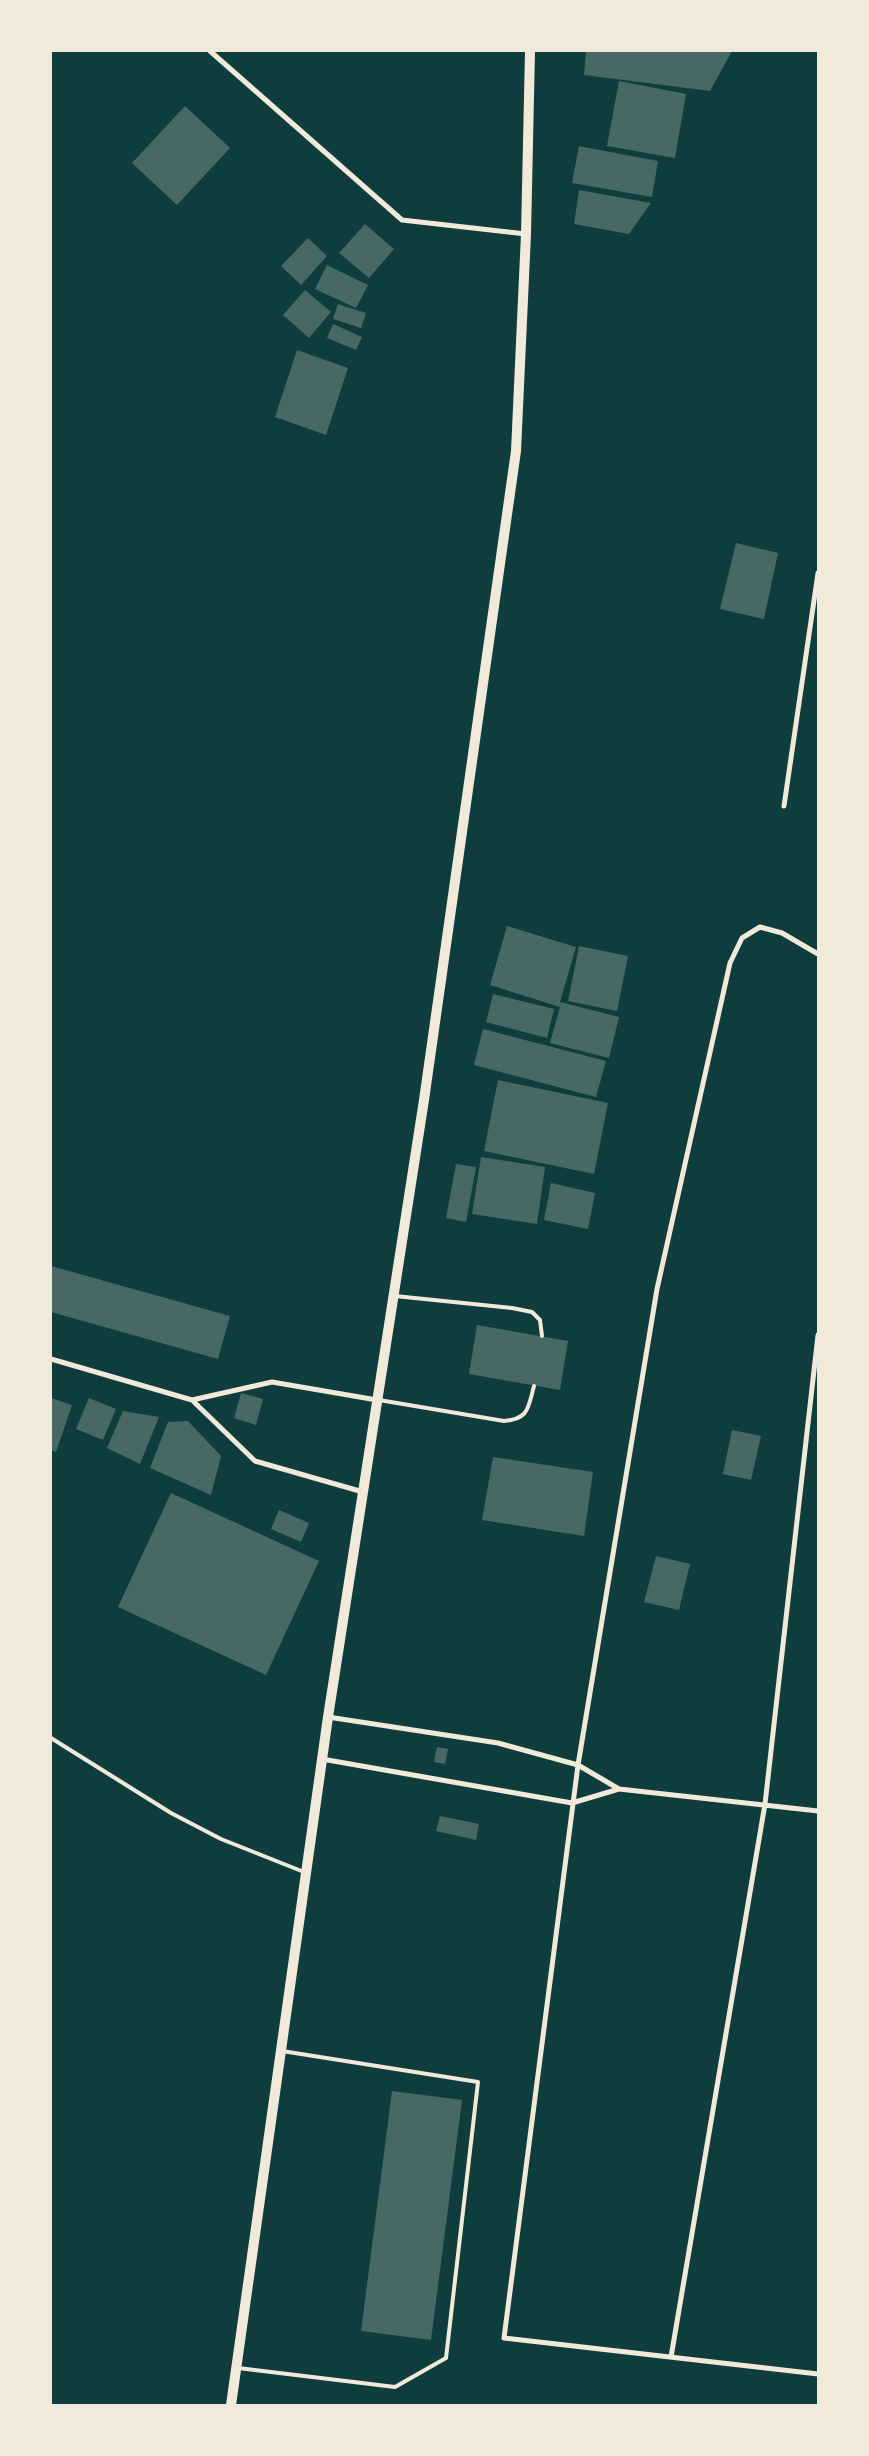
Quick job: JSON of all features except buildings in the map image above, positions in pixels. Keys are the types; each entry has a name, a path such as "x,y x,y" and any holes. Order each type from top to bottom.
{"main road":[{"path":"231,2405 328,1717 424,1100 516,451 526,234 530,51"}],"street":[{"path":"210,51 402,220 526,234"},
{"path":"784,806 818,573"},
{"path":"818,954 782,933 760,927 742,938 730,963 657,1289 578,1765 504,2338 818,2374"},
{"path":"671,2357 764,1804 818,1335"},
{"path":"51,1359 192,1400 255,1461 363,1492"},
{"path":"192,1400 272,1382 377,1400"},
{"path":"328,1717 498,1743 578,1765 619,1789"},
{"path":"322,1759 572,1803 619,1789 818,1811"}],"lane":[{"path":"393,1296 512,1308 532,1312 540,1320 542,1336"},
{"path":"377,1400 504,1421 518,1420 528,1411 534,1386"},
{"path":"51,1738 171,1813 221,1839 306,1872"},
{"path":"236,2367 395,2387 446,2358 478,2082 281,2051"}]}
